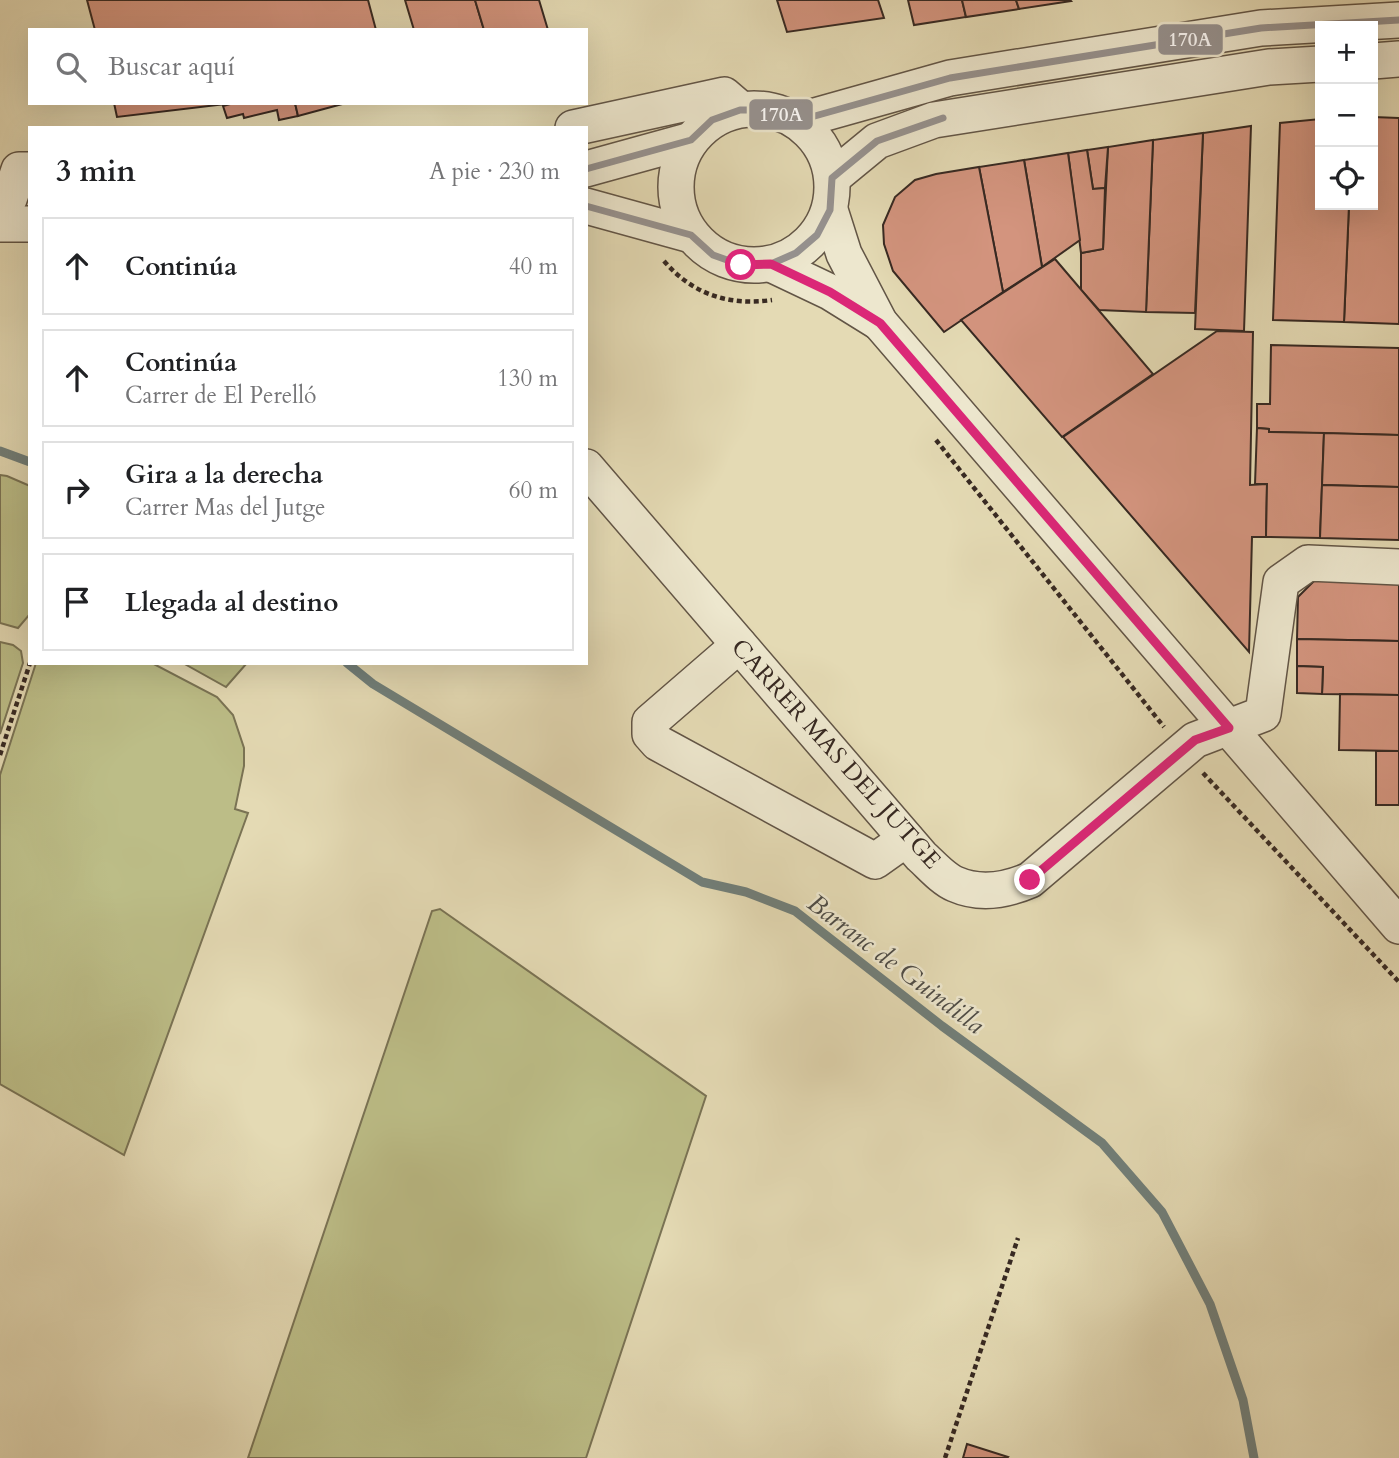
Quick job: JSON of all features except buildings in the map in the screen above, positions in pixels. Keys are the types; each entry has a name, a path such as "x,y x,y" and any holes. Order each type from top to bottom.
{"street":[{"path":"797,121 950,78 1261,28 1399,20"},
{"path":"1378,61 1399,59"},
{"path":"1315,64 1269,67 934,120 877,141 831,194 817,234 796,253 771,264 741,265 713,255 691,235 679,213 675,187 679,162 691,139 712,120 740,110 770,110 797,121 814,136 827,156 831,194 844,254 880,323 1399,926"},
{"path":"582,126 724,95 740,110"},
{"path":"588,168 691,139"},
{"path":"14,209 19,170 28,170"},
{"path":"588,207 691,235"},
{"path":"771,264 830,292 880,323"},
{"name":"CARRER MAS DEL JUTGE","path":"588,469 921,856 954,884 981,889 1007,889 1030,880 1195,740 1263,714 1281,582 1308,563 1399,567"},
{"path":"739,645 650,722 650,734 658,743 874,861 906,839"}],"path":[{"path":"656,252 690,284 713,297 751,303 774,300"},
{"path":"930,433 1182,750 1399,982"},
{"path":"0,755 29,665"},
{"path":"945,1458 1018,1238"}],"green space":[{"path":"0,475 28,485 28,616 18,628 0,623"},
{"path":"0,642 13,645 21,651 23,663 0,734"},
{"path":"35,665 156,665 217,697 233,715 244,748 244,766 235,809 248,813 124,1155 0,1084 0,775"},
{"path":"187,665 245,665 226,687"},
{"path":"440,909 706,1096 586,1458 248,1458 432,911"}],"waterway":[{"name":"Barranc de Guindilla","path":"0,451 28,461"},
{"name":"Barranc de Guindilla","path":"349,665 373,684 702,882 746,892 795,911 942,1026 1102,1143 1162,1212 1210,1304 1243,1400 1254,1458"}],"transit line":[{"name":"170A","path":"588,168 691,140 712,120 740,110 770,110 797,121 950,78 1261,28 1399,20"},
{"name":"170A","path":"588,207 691,235 713,255 741,265 771,264 796,253 817,235 830,210 832,178 877,141 943,118"}],"route":[{"path":"741,265 771,264 830,292 880,323 1229,728 1195,740 1030,880"}]}
